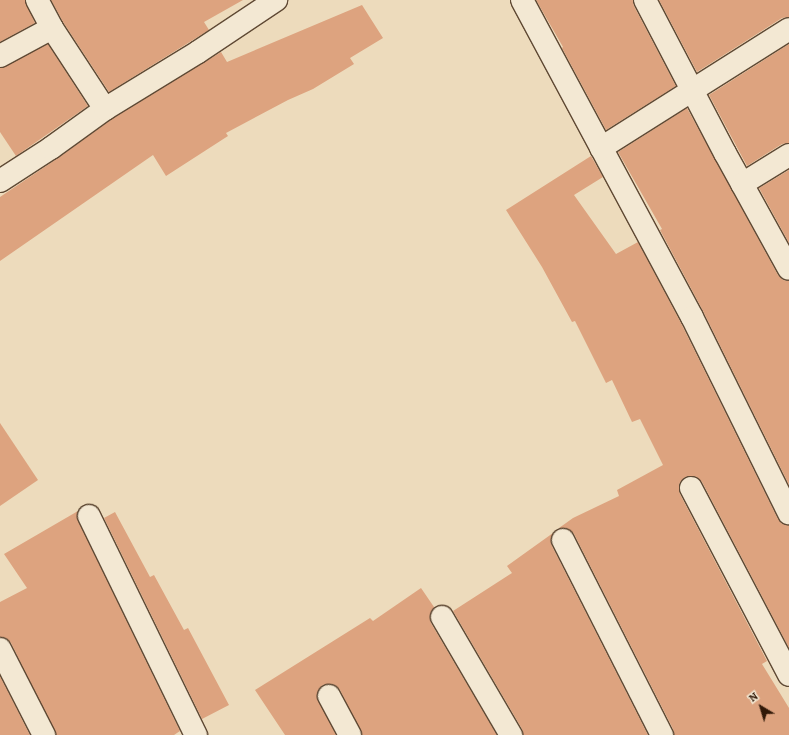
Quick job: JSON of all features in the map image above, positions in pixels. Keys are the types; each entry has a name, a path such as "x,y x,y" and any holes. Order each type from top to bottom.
{"street":[{"path":"37,0 52,28 105,110"},
{"path":"0,181 51,148 105,110 198,52 276,0"},
{"path":"522,0 692,317 789,513"},
{"path":"645,0 742,184 789,269"},
{"path":"0,56 52,28"},
{"path":"601,148 789,29"},
{"path":"742,184 789,155"},
{"path":"691,488 789,675"},
{"path":"89,516 196,735"},
{"path":"563,540 662,735"},
{"path":"442,617 511,735"},
{"path":"0,649 44,735"},
{"path":"329,696 350,735"}],"building":[{"path":"0,0 25,0 35,23 0,42"},
{"path":"51,0 243,0 204,22 209,30 109,92 63,22"},
{"path":"536,0 633,0 634,6 676,86 606,130 562,48 563,47"},
{"path":"659,0 789,0 789,17 782,18 697,72"},
{"path":"362,5 383,38 350,58 354,64 313,89 288,100 226,133 228,136 166,176 153,155 0,261 0,197 112,119 221,52 227,62"},
{"path":"48,44 88,106 16,156 0,132 0,68"},
{"path":"789,44 789,143 782,144 747,166 709,95"},
{"path":"687,108 778,275 783,280 789,281 789,485 703,311 660,230 662,229 618,152"},
{"path":"591,156 603,177 574,195 616,254 638,242 681,323 778,519 782,524 789,525 789,648 702,482 697,477 691,476 685,477 680,482 680,494 767,661 762,664 789,708 789,735 674,735 673,729 574,534 569,529 559,528 573,518 619,496 617,490 663,465 640,419 632,422 612,380 606,383 575,321 572,322 542,267 506,210"},
{"path":"789,170 789,243 759,188"},
{"path":"0,423 38,480 0,506"},
{"path":"78,511 78,521 180,731 174,735 56,735 11,643 6,638 0,637 0,602 27,588 4,554"},
{"path":"115,512 150,577 154,575 184,630 188,628 229,705 202,719 104,518"},
{"path":"553,533 551,539 552,546 648,735 523,735 522,729 453,611 512,573 507,566"},
{"path":"421,588 434,607 430,617 431,623 497,735 362,735 340,690 335,685 329,684 323,685 319,689 317,696 336,735 285,735 255,690 370,618 373,621"},
{"path":"0,676 30,735 0,735"}]}
